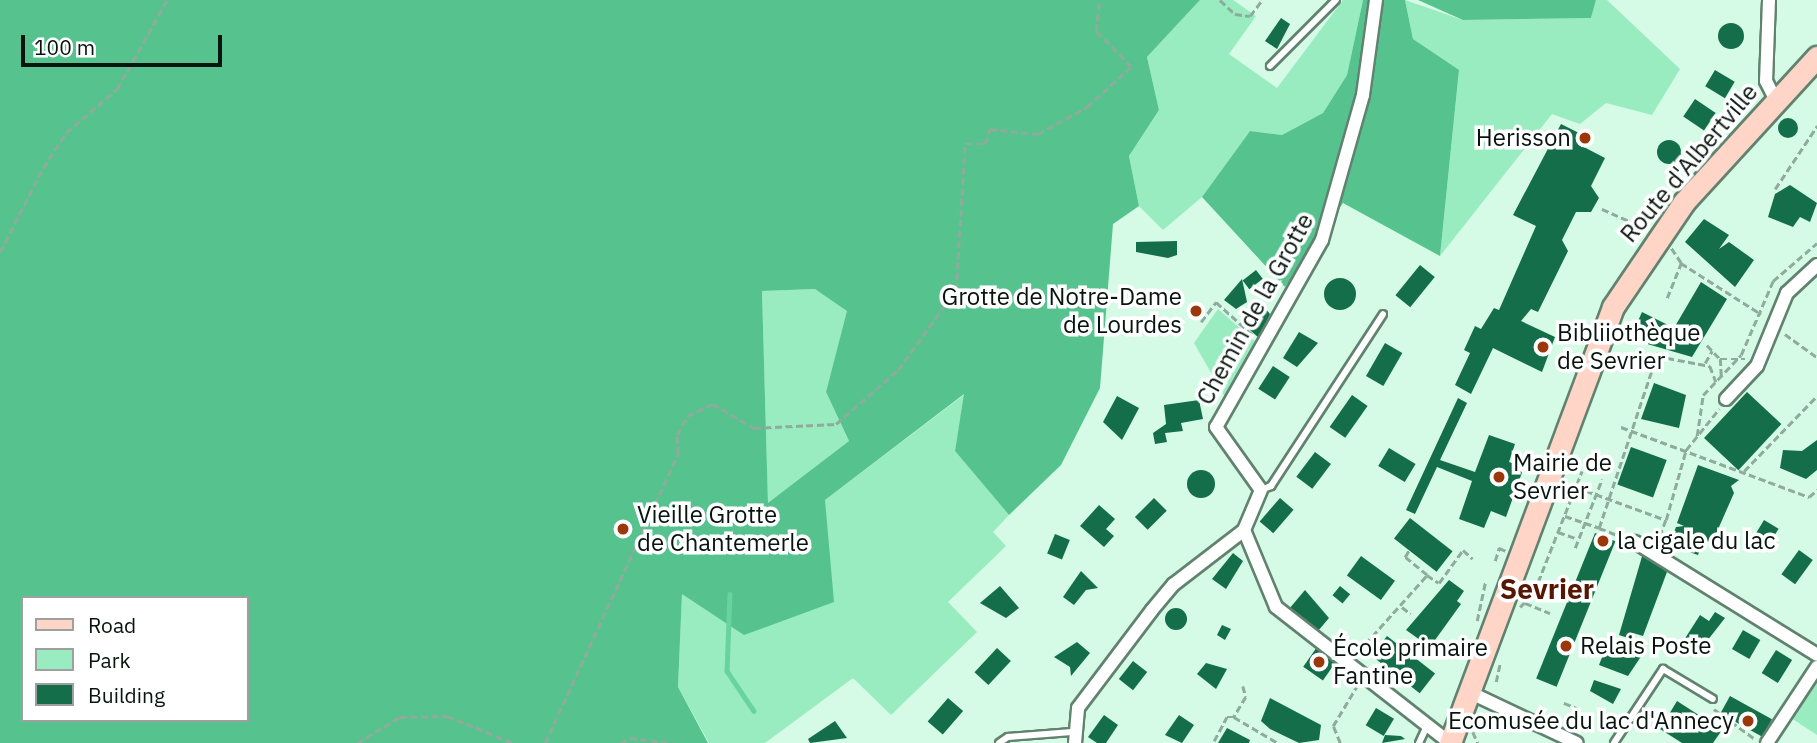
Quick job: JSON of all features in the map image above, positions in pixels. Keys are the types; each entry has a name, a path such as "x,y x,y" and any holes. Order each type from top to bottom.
{"main road":[{"name":"Route d'Albertville","path":"1450,743 1613,307 1684,202 1817,57"}],"street":[{"name":"Chemin de la Grotte","path":"1261,491 1216,427 1322,240 1363,95 1376,0"},
{"path":"1769,0 1766,81 1776,101"},
{"path":"1726,399 1755,369 1792,287 1817,265"},
{"path":"1073,738 1078,708 1167,592 1244,530 1261,491"},
{"path":"1244,530 1276,607 1450,743"},
{"path":"1634,542 1655,550 1817,655"},
{"path":"1767,743 1817,667"},
{"path":"1469,692 1577,743"}],"lane":[{"path":"1270,66 1336,0"},
{"path":"1261,491 1271,486 1383,314"},
{"path":"1614,743 1663,669 1713,699"},
{"path":"1419,743 1427,726"},
{"path":"999,743 1073,738"}],"path":[{"path":"0,252 43,168 66,133 117,89 167,0"},
{"path":"545,743 678,454 677,435 687,416 713,404 754,428 836,424 898,370 956,290 965,144 985,144 990,129 1038,134 1087,107 1131,67 1096,31 1099,0"},
{"path":"1220,0 1235,14 1250,16 1262,0"},
{"path":"1775,189 1817,126"},
{"path":"1602,209 1647,230"},
{"path":"1697,436 1703,395 1741,355 1762,315 1773,281 1817,243"},
{"path":"1671,247 1681,263 1762,315 1817,357"},
{"path":"1667,298 1681,263"},
{"path":"1201,322 1216,302 1262,344"},
{"path":"1707,345 1720,359 1721,376"},
{"path":"1705,364 1712,351"},
{"path":"1599,528 1657,354 1675,365 1705,364"},
{"path":"1720,359 1741,355"},
{"path":"1705,364 1716,382"},
{"path":"1743,472 1817,396"},
{"path":"1655,550 1686,450 1726,399"},
{"path":"1621,427 1809,497 1817,490"},
{"path":"1518,610 1525,603 1556,538 1582,471"},
{"path":"1575,548 1602,479"},
{"path":"1576,487 1666,520"},
{"path":"1564,516 1634,542"},
{"path":"1558,532 1578,540"},
{"path":"1549,536 1556,538"},
{"path":"1495,561 1499,548"},
{"path":"1409,550 1405,558 1439,583 1462,550 1473,559"},
{"path":"1358,652 1402,607 1427,575"},
{"path":"1473,619 1485,583"},
{"path":"1518,597 1525,603 1550,613"},
{"path":"1402,607 1411,614"},
{"path":"1496,682 1501,658"},
{"path":"1340,743 1334,726 1363,677"},
{"path":"1234,717 1246,698 1243,686"},
{"path":"1713,699 1715,715 1761,743"},
{"path":"1564,703 1578,709"},
{"path":"357,743 400,717 447,716 513,743"},
{"path":"1214,741 1227,718 1234,717 1278,743"},
{"path":"1469,726 1478,743"},
{"path":"620,743 630,738 673,743"}],"green space":[{"path":"0,0 1200,0 1147,57 1159,110 1129,156 1139,206 1113,224 1100,388 1061,465 1009,515 955,451 964,394 825,500 834,602 744,635 682,594 678,687 708,743 0,743","holes":["815,289 847,311 826,392 849,441 768,503 762,291"]},
{"path":"1200,0 1233,0 1256,16 1229,54 1277,88 1343,0 1363,0 1347,75 1323,113 1282,135 1250,131 1202,197 1163,230 1139,206 1129,156 1159,110 1147,57"},
{"path":"1363,0 1405,0 1413,39 1459,70 1440,256 1343,203 1285,287 1202,197 1250,131 1282,135 1323,113 1347,75"},
{"path":"1405,0 1463,20 1591,18 1596,0 1607,0 1680,69 1652,115 1606,103 1580,124 1552,114 1440,256 1459,71 1413,39"},
{"path":"1418,0 1596,0 1591,18 1463,20"},
{"path":"815,289 848,310 826,392 849,441 768,504 762,291"},
{"path":"1218,309 1257,343 1225,397 1194,343"},
{"path":"965,394 955,451 1009,515 993,532 1006,546 948,602 977,632 891,715 853,678 765,743 709,743 678,687 682,593 825,500"},
{"path":"1817,678 1817,735 1791,718"}],"building":[{"path":"1281,18 1290,24 1277,49 1265,41"},
{"path":"1731,23 1740,27 1744,36 1740,45 1731,49 1722,45 1718,36 1722,27"},
{"path":"1715,70 1735,82 1725,98 1705,86"},
{"path":"1695,99 1716,113 1704,130 1683,116"},
{"path":"1788,118 1795,121 1798,128 1795,135 1788,138 1781,135 1778,128 1781,121"},
{"path":"1561,124 1583,135 1578,144 1605,158 1591,186 1599,198 1591,212 1576,212 1562,240 1568,251 1538,312 1531,309 1521,321 1555,337 1542,372 1493,348 1471,394 1455,385 1470,353 1464,350 1475,326 1481,329 1494,308 1499,310 1536,226 1513,215"},
{"path":"1669,140 1678,143 1681,152 1678,161 1669,164 1660,161 1657,152 1660,143"},
{"path":"1790,185 1817,203 1810,222 1800,217 1793,227 1768,217 1775,194"},
{"path":"1704,219 1729,235 1719,249 1729,242 1754,260 1735,287 1685,242"},
{"path":"1177,241 1177,255 1168,258 1136,252 1136,242"},
{"path":"1420,265 1435,277 1410,307 1395,295"},
{"path":"1256,270 1263,279 1249,289 1243,280"},
{"path":"1340,278 1351,283 1356,294 1351,305 1340,310 1329,305 1324,294 1329,283"},
{"path":"1242,279 1247,302 1236,309 1224,300"},
{"path":"1701,282 1727,299 1692,357 1630,339 1642,312 1674,328"},
{"path":"1265,308 1270,314 1259,338 1243,324 1249,316 1256,322"},
{"path":"1299,332 1318,343 1297,367 1283,358"},
{"path":"1385,343 1402,353 1383,386 1366,376"},
{"path":"1273,366 1290,377 1275,400 1258,389"},
{"path":"1654,383 1686,395 1679,428 1641,419"},
{"path":"1747,392 1781,424 1738,470 1704,438"},
{"path":"1352,395 1368,406 1345,438 1330,427"},
{"path":"1117,396 1139,408 1122,440 1103,422"},
{"path":"1458,398 1467,403 1440,460 1475,472 1489,435 1515,444 1509,462 1524,467 1506,517 1491,511 1484,528 1459,519 1472,481 1437,467 1415,514 1406,510"},
{"path":"1199,400 1203,419 1181,423 1183,431 1165,433 1167,442 1155,444 1153,433 1166,424 1164,405"},
{"path":"1817,440 1817,470 1806,479 1780,468 1783,450 1802,451"},
{"path":"1631,447 1667,460 1653,498 1617,485"},
{"path":"1389,448 1416,464 1405,482 1378,466"},
{"path":"1315,452 1331,464 1312,489 1296,477"},
{"path":"1698,465 1739,480 1731,486 1734,493 1712,543 1704,540 1698,555 1669,545 1676,527 1684,526 1677,523"},
{"path":"1201,470 1211,474 1215,484 1211,494 1201,498 1191,494 1187,484 1191,474"},
{"path":"1154,498 1167,511 1148,530 1135,517"},
{"path":"1280,498 1294,510 1273,533 1260,521"},
{"path":"1099,505 1115,519 1106,529 1114,536 1104,547 1080,526"},
{"path":"1410,518 1453,551 1437,572 1394,538"},
{"path":"1764,520 1779,529 1766,549 1752,541"},
{"path":"1595,533 1615,541 1557,687 1536,679"},
{"path":"1055,534 1070,540 1062,559 1047,553"},
{"path":"1799,550 1813,560 1795,584 1781,574"},
{"path":"1233,553 1243,561 1226,589 1212,579"},
{"path":"1643,553 1667,572 1643,636 1633,633 1631,639 1619,635"},
{"path":"1361,556 1395,581 1381,600 1347,575"},
{"path":"1081,571 1098,588 1086,590 1074,605 1063,597"},
{"path":"1449,580 1464,591 1457,601 1461,604 1430,647 1406,630"},
{"path":"1000,586 1019,608 1006,618 980,603"},
{"path":"1340,586 1350,594 1343,604 1332,595"},
{"path":"1305,590 1329,618 1318,631 1289,609"},
{"path":"1176,608 1184,611 1187,619 1184,627 1176,630 1168,627 1165,619 1168,611"},
{"path":"1715,612 1725,618 1700,650 1684,640 1700,615 1709,621"},
{"path":"1222,625 1231,629 1225,640 1217,635"},
{"path":"1743,630 1760,640 1749,659 1732,649"},
{"path":"1387,636 1435,674 1420,693 1372,656"},
{"path":"1077,642 1090,653 1071,676 1070,667 1054,657"},
{"path":"1608,642 1642,655 1628,676 1599,665"},
{"path":"1317,647 1337,661 1323,680 1303,667"},
{"path":"997,648 1011,661 988,685 974,672"},
{"path":"1776,650 1792,660 1778,683 1762,673"},
{"path":"1133,661 1147,672 1133,690 1119,679"},
{"path":"1206,663 1227,669 1216,689 1197,674"},
{"path":"1594,680 1621,689 1613,704 1590,691"},
{"path":"1730,696 1772,719 1762,737 1720,713"},
{"path":"948,698 963,711 943,735 928,721"},
{"path":"1270,698 1321,725 1319,740 1299,743 1270,729 1261,721"},
{"path":"1677,701 1722,730 1713,743 1682,743 1660,729"},
{"path":"1376,708 1394,719 1384,736 1366,725"},
{"path":"1104,715 1118,725 1106,743 1097,743 1088,737"},
{"path":"1179,715 1194,725 1182,743 1165,735"},
{"path":"835,721 847,738 810,743 808,739"},
{"path":"1227,728 1250,740 1249,743 1218,743"},
{"path":"1385,735 1401,736 1405,739 1382,743"}],"waterway":[{"path":"730,594 727,671 754,711"}],"place":[{"name":"Herisson","path":"1585,138"},
{"name":"Grotte de Notre-Dame de Lourdes","path":"1196,311"},
{"name":"Bibliiothèque de Sevrier","path":"1543,347"},
{"name":"Mairie de Sevrier","path":"1499,477"},
{"name":"Vieille Grotte de Chantemerle","path":"623,529"},
{"name":"la cigale du lac","path":"1603,541"},
{"name":"Relais Poste","path":"1566,646"},
{"name":"École primaire Fantine","path":"1319,662"},
{"name":"Ecomusée du lac d'Annecy","path":"1748,721"}],"district":[{"name":"Sevrier","path":"1547,589"}]}
